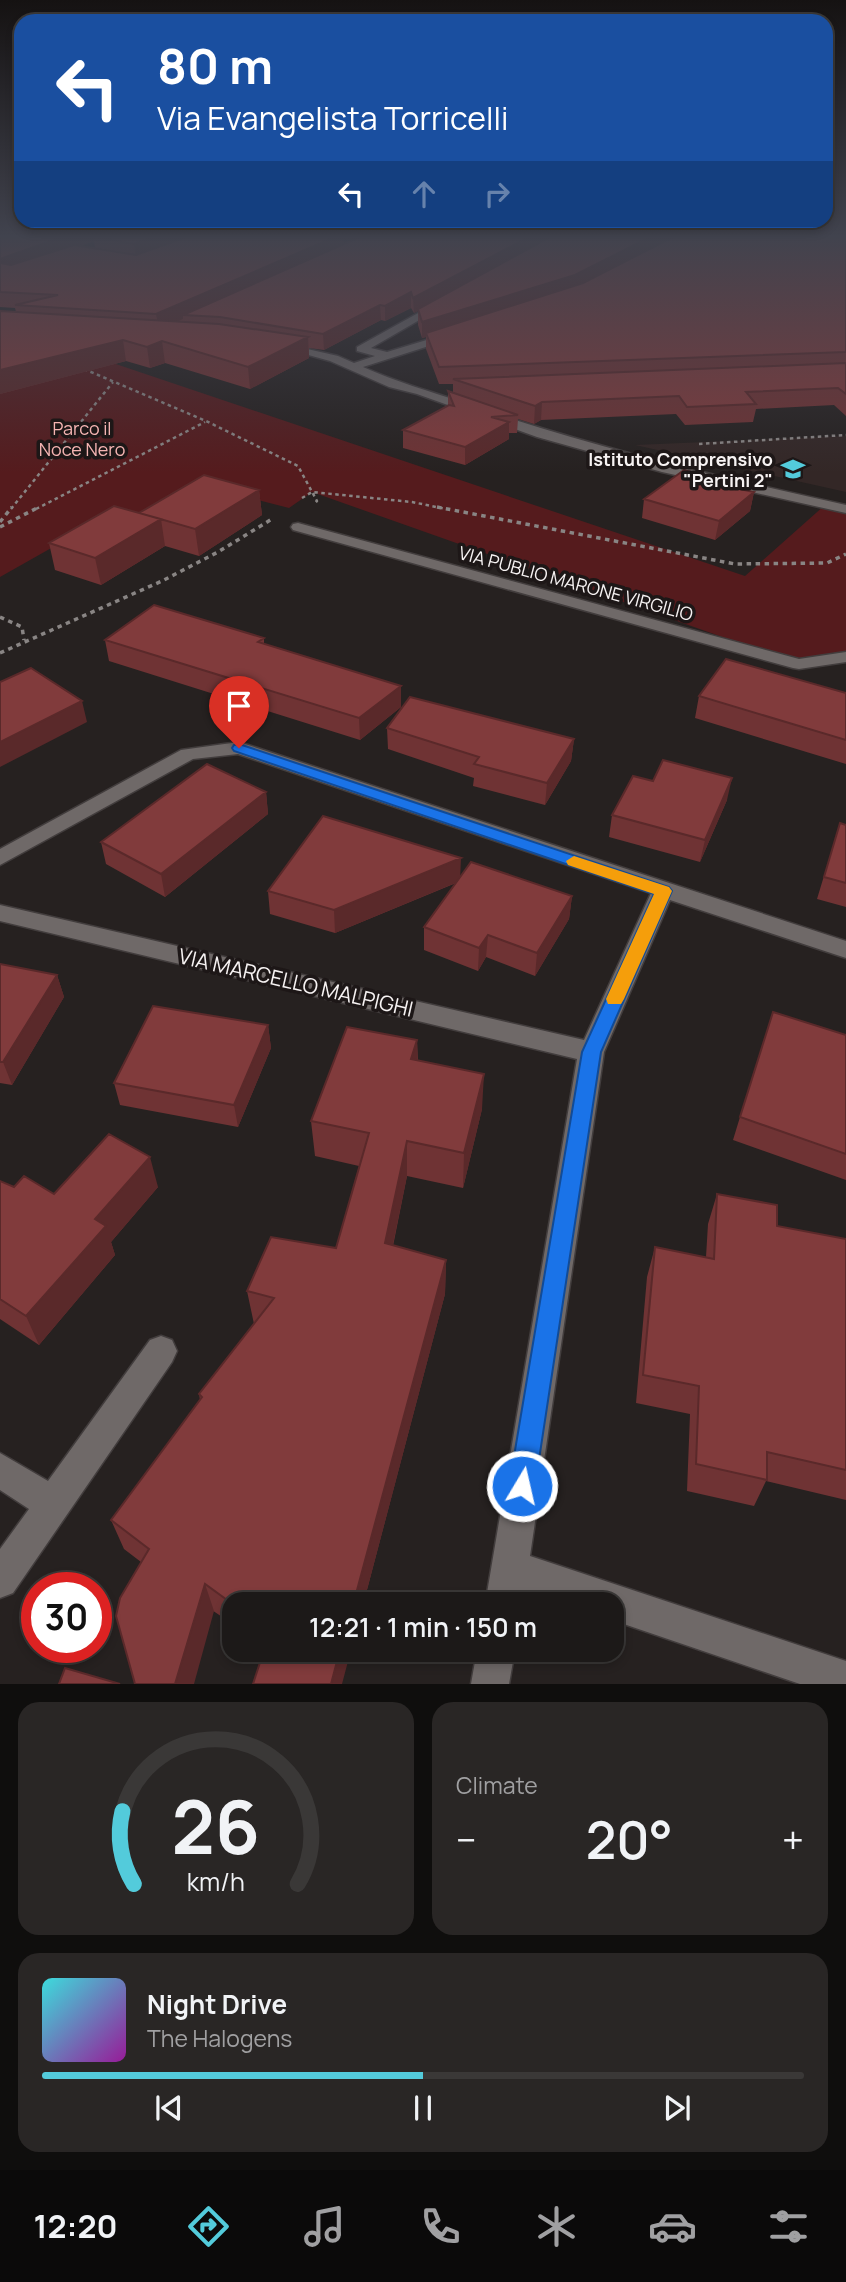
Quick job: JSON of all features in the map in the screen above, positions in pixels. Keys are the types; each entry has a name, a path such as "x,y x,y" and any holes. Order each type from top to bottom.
{"street":[{"path":"387,355 361,349 422,316"},
{"path":"355,366 463,331"},
{"path":"269,345 322,355 355,366 393,385 421,392 541,434 662,468 846,509"},
{"path":"421,392 462,390"},
{"name":"VIA PUBLIO MARONE VIRGILIO","path":"298,527 799,664 846,657"},
{"path":"0,858 188,754 239,748 846,950"},
{"path":"505,1592 591,1052 663,891"},
{"name":"VIA MARCELLO MALPIGHI","path":"0,913 591,1052"},
{"path":"0,1580 160,1351"},
{"path":"0,1470 53,1504"},
{"path":"509,1567 846,1680"},
{"path":"490,1684 494,1662"}],"path":[{"path":"82,368 206,421 298,466 312,492"},
{"path":"0,522 113,382"},
{"path":"0,527 206,421"},
{"path":"662,468 686,445 846,435"},
{"path":"300,500 312,492 412,502 735,564 827,563 846,554"},
{"path":"0,653 24,640 157,583 247,535 279,514"},
{"path":"0,617 22,627 24,640"}],"shaded area":[{"name":"Istituto Comprensivo \"Pertini 2\"","path":"846,436 846,492 635,445"}],"green space":[{"name":"Parco il Noce Nero","path":"0,325 745,576 825,505 846,509 846,657 799,664 312,492 289,508 216,489 155,523 115,512 0,577"}],"building":[{"path":"0,316 77,316 219,324 308,337 248,367 162,341 147,347 123,340 0,370"},
{"path":"194,316 359,316 323,334 220,317"},
{"path":"420,316 443,316 422,322"},
{"path":"481,316 846,316 846,352 439,367 426,333"},
{"path":"846,363 846,394 838,388 746,392 756,404 687,407 679,396 542,402 535,406 453,379"},
{"path":"448,391 518,415 491,417 509,422 465,447 403,430 449,405 454,406"},
{"path":"684,470 720,480 720,485 754,492 719,521 644,499"},
{"path":"204,475 259,490 195,529 139,513"},
{"path":"114,506 161,519 95,558 49,543"},
{"path":"154,605 264,638 258,642 401,686 359,718 105,640"},
{"path":"726,659 846,693 846,740 699,696"},
{"path":"31,668 82,701 0,742 0,682"},
{"path":"410,697 574,739 547,783 474,764 479,757 387,728"},
{"path":"663,760 732,778 705,840 612,815 633,776 653,781"},
{"path":"207,764 266,792 161,874 101,842"},
{"path":"323,816 461,858 334,910 268,891"},
{"path":"840,823 846,825 846,883 824,877"},
{"path":"471,862 572,896 537,953 488,935 479,948 424,927"},
{"path":"0,964 57,975 3,1062 0,1062"},
{"path":"153,1006 268,1025 234,1105 114,1083"},
{"path":"773,1012 846,1035 846,1154 740,1117"},
{"path":"347,1027 417,1040 411,1059 484,1074 464,1153 407,1141 385,1243 446,1260 357,1592 222,1592 222,1596 205,1584 175,1684 135,1684 116,1616 120,1598 149,1549 111,1520 202,1397 199,1394 274,1298 247,1291 271,1237 336,1248 369,1133 311,1121"},
{"path":"109,1134 150,1157 95,1219 106,1226 26,1316 0,1299 0,1181 14,1187 24,1176 54,1194"},
{"path":"717,1194 777,1205 777,1226 846,1239 846,1470 767,1452 767,1480 696,1464 699,1386 643,1375 655,1247 714,1259"},
{"path":"260,1662 337,1662 331,1684 253,1684"},
{"path":"65,1668 120,1684 59,1684"}],"slow traffic":[{"path":"574,861 663,891 615,999"}],"place":[{"name":"Istituto Comprensivo \"Pertini 2\"","path":"793,469"}],"route":[{"path":"239,748 663,891 591,1052 522,1486"}]}
